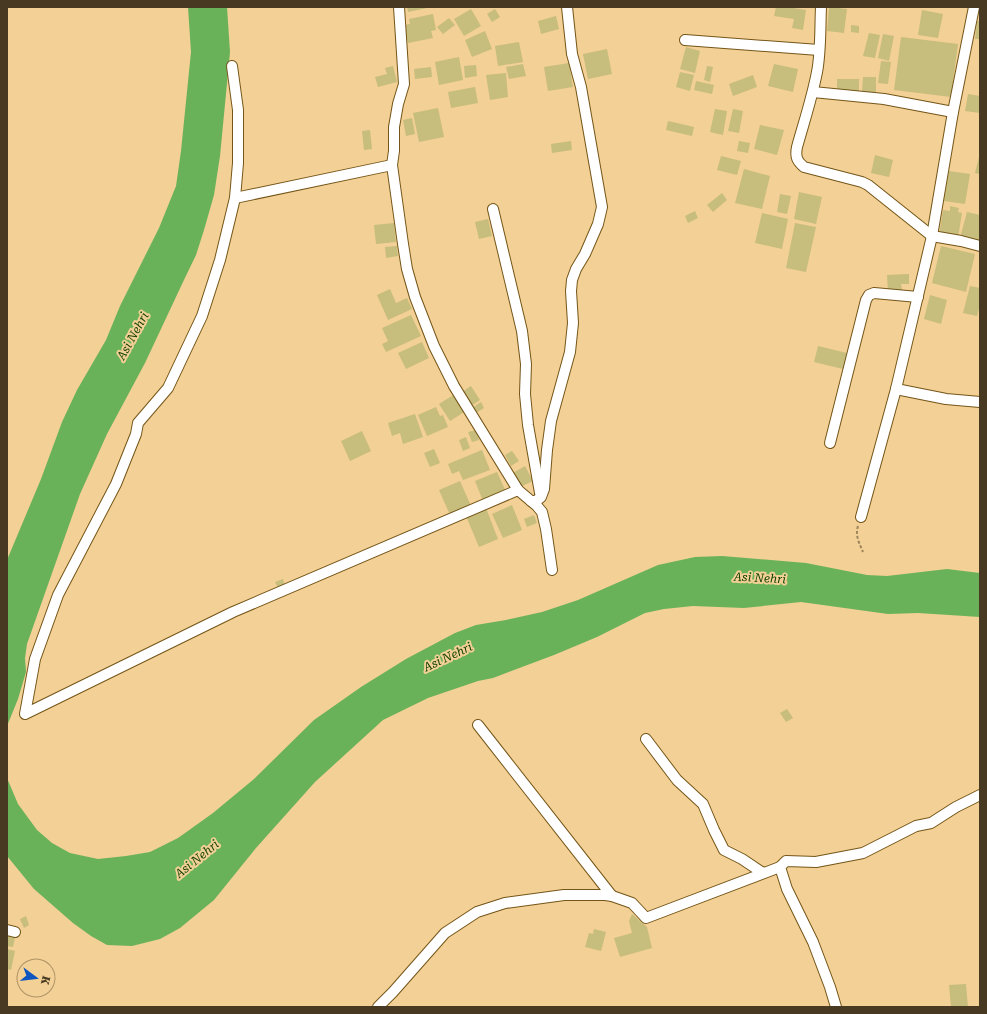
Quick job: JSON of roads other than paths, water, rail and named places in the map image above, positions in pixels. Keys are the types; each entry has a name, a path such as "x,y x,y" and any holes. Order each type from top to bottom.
{"street":[{"path":"399,7 404,84 398,104 394,127 394,151 392,165 406,263 418,304 434,346 454,386 518,490 536,499"},
{"path":"536,499 544,489 551,421 571,346 573,323 571,292 572,280 576,268 585,254 598,224 602,207 581,87 572,54 567,7"},
{"path":"821,7 819,50 813,92 797,147 796,156 798,162 804,167 862,182 868,185 932,236 980,246"},
{"path":"861,517 896,389 932,236 953,112 974,7"},
{"path":"685,40 819,50"},
{"path":"232,66 238,110 238,163 235,198 220,260 202,316 168,388 138,423 136,434 116,484 58,595 35,659 25,714 233,612 518,490"},
{"path":"813,92 884,99 953,112"},
{"path":"235,198 392,165"},
{"path":"493,208 522,331 526,364 525,394 536,499 537,506 542,512 546,529 552,570"},
{"path":"830,443 866,300 874,293 918,297"},
{"path":"896,389 946,399 980,402"},
{"path":"478,725 612,896"},
{"path":"646,739 677,780 703,804 724,850 742,859 763,873"},
{"path":"378,1007 445,933 477,912 505,903 564,895 612,896 632,903 646,918 780,867 786,862 816,862 863,853 916,826 931,822 980,795"},
{"path":"780,867 787,889 813,942 836,1007"}],"water":[{"name":"Asi Nehri","path":"188,7 227,7 230,52 220,156 214,195 196,255 145,363 107,434 80,494 27,644 25,658 26,672 18,699 7,726 7,560 41,479 62,422 77,390 106,340 120,306 159,228 176,186 191,52"},
{"name":"Asi Nehri","path":"722,556 806,563 867,575 887,576 947,569 980,573 980,617 918,613 888,614 801,602 744,608 693,606 664,609 645,613 597,637 554,655 493,678 478,681 428,698 383,720 315,782 256,848 214,900 180,928 160,939 132,946 107,945 91,936 73,923 34,889 7,856 7,778 18,804 37,830 52,843 70,853 98,859 150,852 178,838 213,813 254,779 314,720 361,687 406,659 455,633 476,625 542,612 578,600 658,565 695,557"}]}
